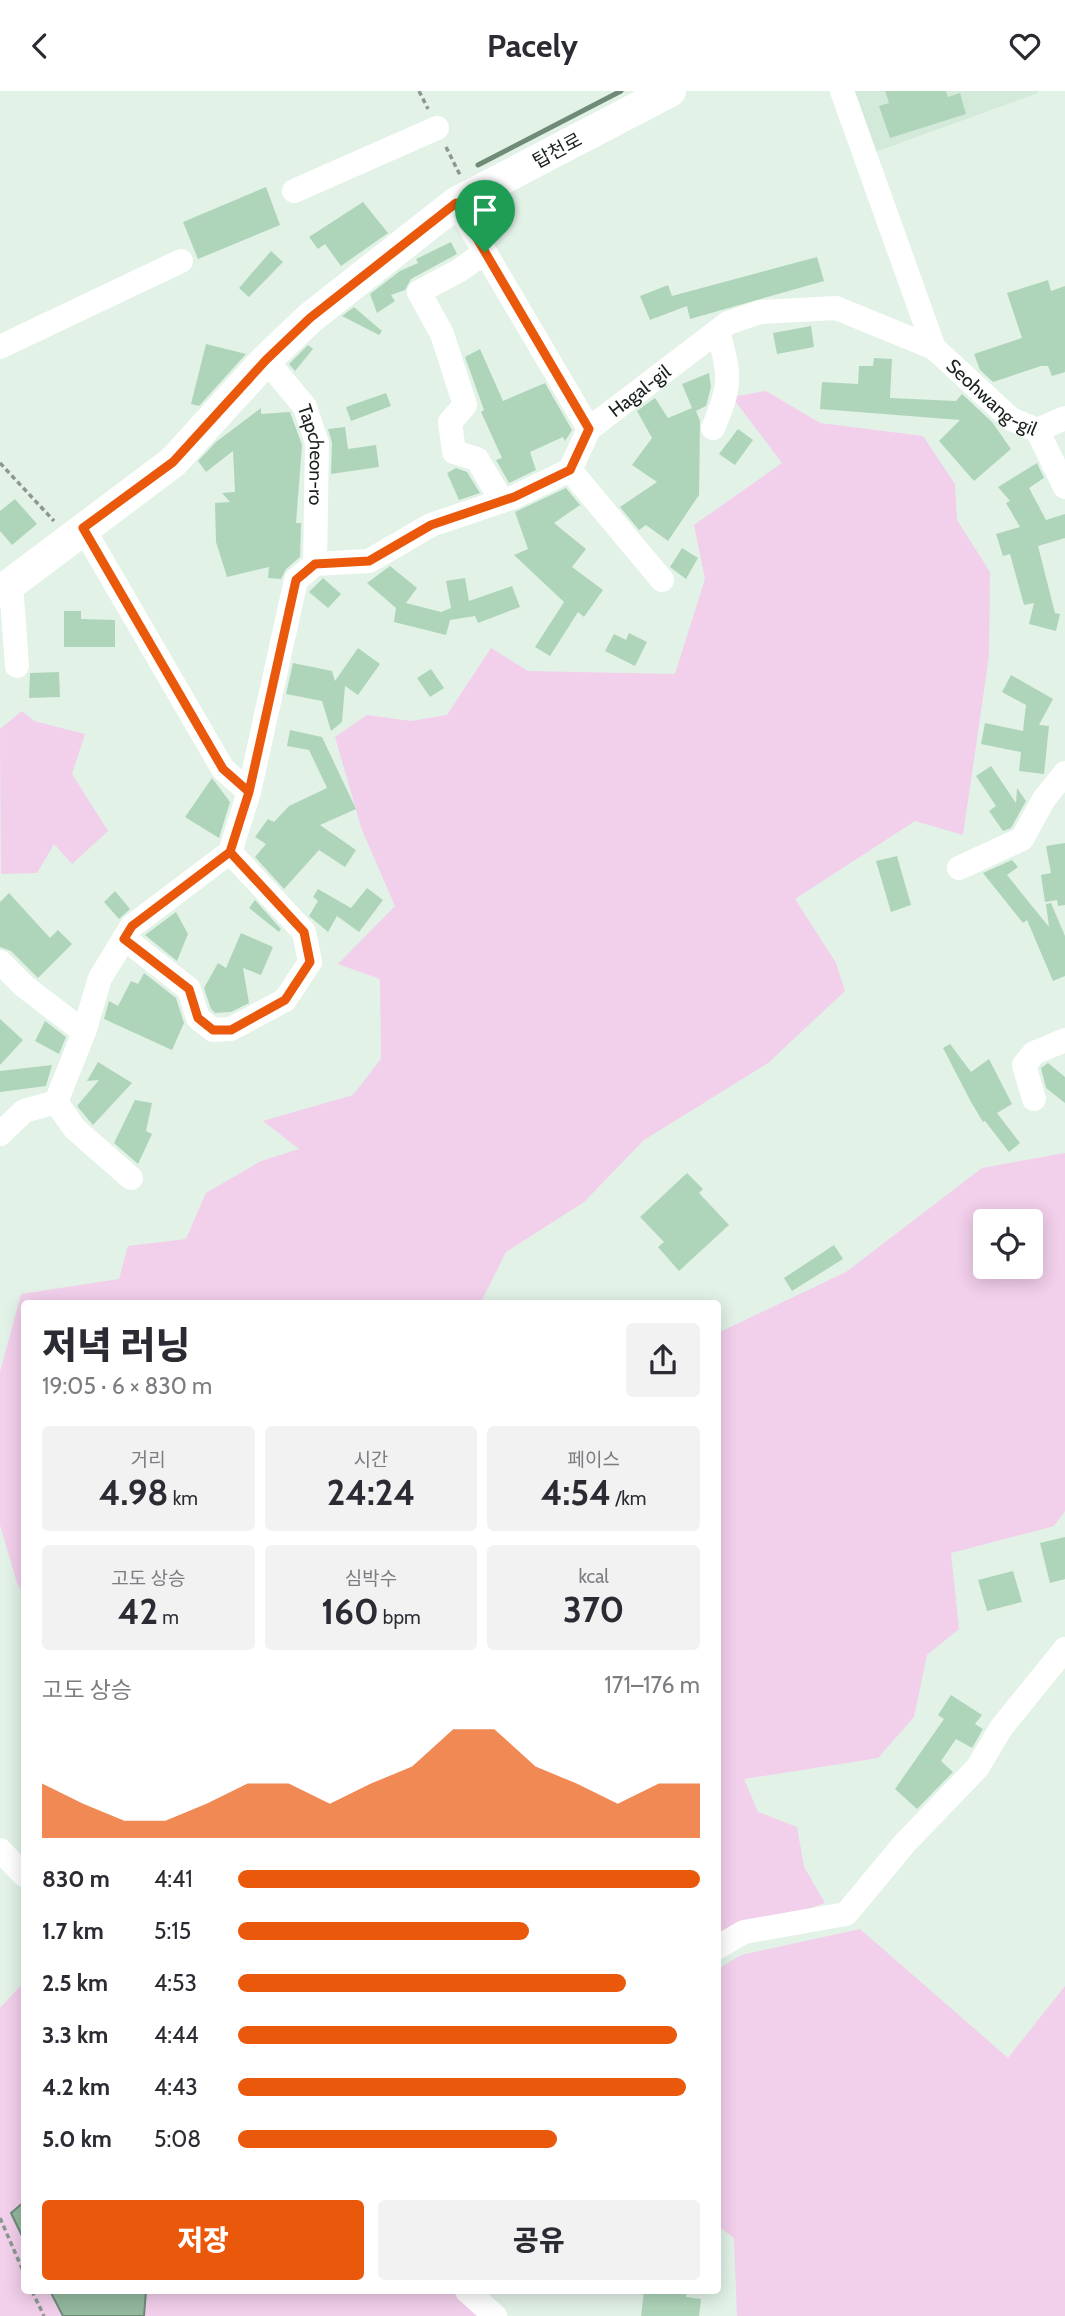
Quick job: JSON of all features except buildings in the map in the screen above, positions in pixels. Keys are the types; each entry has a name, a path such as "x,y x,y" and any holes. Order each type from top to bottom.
{"main road":[{"name":"탑천로","path":"5,588 173,462 266,360 353,282 456,203 670,91"}],"street":[{"path":"842,91 934,348"},
{"path":"294,191 437,128"},
{"name":"Hagal-gil","path":"456,203 589,429 728,323 760,312 836,308 934,348"},
{"path":"485,252 460,270 419,292 442,334 465,405 450,422 454,452 477,459 502,501"},
{"path":"0,347 181,261"},
{"path":"713,428 727,396 729,374 718,331"},
{"name":"Seohwang-gil","path":"934,348 1011,419 1037,431 1065,487"},
{"name":"Tapcheon-ro","path":"266,360 305,407 317,443 315,564"},
{"path":"1037,431 1065,418"},
{"path":"56,1102 84,1033 100,978 132,926 230,852 249,792 296,580 315,564 369,561 431,525 502,501 570,470 589,429"},
{"path":"570,470 662,580"},
{"path":"77,533 223,769 249,792"},
{"path":"5,588 17,666"},
{"path":"959,868 1022,839 1044,799 1065,773"},
{"path":"124,939 189,989 198,1018 213,1030 231,1030 285,1000 310,962 304,932 230,852"},
{"path":"0,962 24,986 84,1033"},
{"path":"1034,1099 1024,1065 1034,1053 1065,1039"},
{"path":"0,1135 24,1111 56,1102"},
{"path":"56,1102 75,1129 131,1178"},
{"path":"721,1945 744,1932 846,1914 905,1843 978,1767 1001,1728 1065,1649"},
{"path":"0,1850 21,1872"},
{"path":"470,2294 495,2316"}],"path":[{"path":"0,463 77,533"},
{"path":"0,2218 21,2266"},
{"path":"33,2294 44,2316"}],"shaded area":[{"path":"851,91 1037,91 1038,93 875,152"},
{"path":"766,391 820,423 923,436 955,484 957,520 990,572 989,656 963,835 915,821 795,899 836,963 845,991 768,1063 644,1140 584,1202 506,1252 482,1300 21,1300 21,1590 0,1525 0,1372 21,1294 119,1279 128,1246 186,1239 206,1193 261,1161 299,1149 263,1121 353,1095 381,1059 380,979 338,964 395,906 362,830 335,737 367,715 411,721 447,715 491,648 528,671 675,674 705,579 694,525 782,463 732,397"},
{"path":"22,711 34,721 85,734 72,774 108,831 72,864 54,844 37,873 1,874 0,729"},
{"path":"1065,1153 1065,1511 1054,1526 951,1553 959,1629 927,1655 914,1717 878,1758 744,1779 758,1812 797,1827 804,1867 825,1903 721,1940 721,1332 846,1272 982,1168"},
{"path":"860,1929 1008,2058 1065,1986 1065,2316 737,2316 734,2238 721,2228 721,1967 741,1955"},
{"path":"21,1985 21,2294 458,2294 482,2316 0,2316 0,2008"},
{"path":"21,2205 21,2234 11,2213"},
{"path":"52,2294 146,2294 144,2316 63,2316"}],"waterway":[{"path":"478,165 621,91"}],"route":[{"path":"485,252 456,203 310,318 266,360 173,462 83,528 223,769 249,792 230,852 304,932 310,962 285,1000 231,1030 213,1030 198,1018 189,989 124,939 132,926 230,852 249,792 296,580 315,564 369,561 431,525 514,497 570,470 589,429 485,252"}]}
